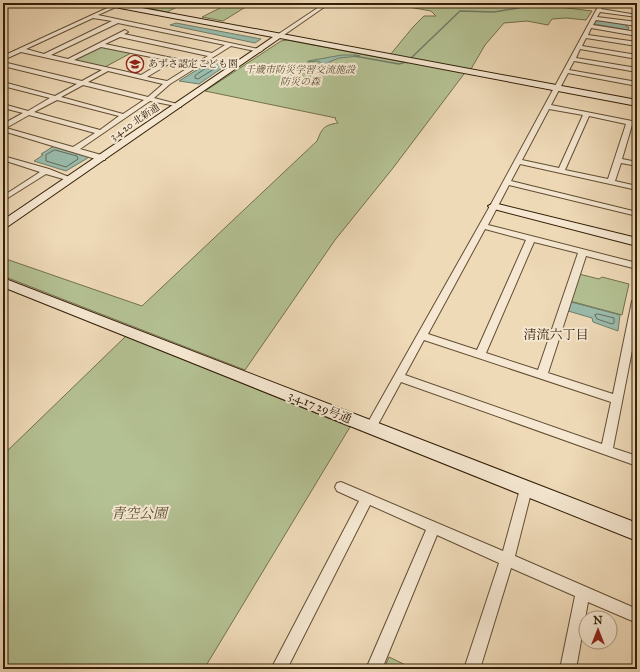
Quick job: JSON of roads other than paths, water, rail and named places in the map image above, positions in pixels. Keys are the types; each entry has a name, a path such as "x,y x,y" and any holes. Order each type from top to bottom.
{"street":[{"path":"104,3 637,103"},
{"path":"279,36 328,3"},
{"path":"622,3 637,5"},
{"path":"3,58 116,5"},
{"path":"598,10 637,16"},
{"path":"598,10 637,24"},
{"path":"371,427 494,206 598,10"},
{"path":"93,16 260,50"},
{"path":"46,55 117,21"},
{"path":"70,60 139,25"},
{"path":"589,26 637,34"},
{"path":"120,35 213,55"},
{"name":"3.4.20 北新通","path":"3,225 179,106 279,36"},
{"path":"584,36 637,44"},
{"path":"74,150 149,99 168,83 230,44"},
{"path":"101,45 196,65"},
{"path":"578,47 637,57"},
{"path":"21,50 168,83"},
{"path":"572,59 637,70"},
{"path":"142,77 171,60"},
{"path":"3,64 179,106"},
{"path":"3,128 108,69"},
{"path":"565,71 637,84"},
{"path":"3,84 125,116"},
{"path":"3,106 101,132"},
{"path":"546,106 633,123 610,182"},
{"path":"561,171 587,114"},
{"path":"3,128 102,158"},
{"path":"3,158 70,179"},
{"path":"618,160 637,164"},
{"path":"518,161 637,188"},
{"path":"3,199 46,171"},
{"path":"507,182 637,214"},
{"path":"3,191 12,193"},
{"path":"494,206 637,242"},
{"path":"483,226 637,266"},
{"path":"480,355 531,238"},
{"path":"542,375 583,252"},
{"name":"3.4.17 29号通","path":"3,282 637,532"},
{"path":"607,450 617,400 634,330 637,301"},
{"path":"422,336 617,400"},
{"path":"399,377 637,461"},
{"path":"341,487 637,616"},
{"path":"472,669 507,559 526,489"},
{"path":"279,669 367,498"},
{"path":"374,669 434,528"},
{"path":"568,669 583,592"}],"water":[{"path":"597,20 627,24 626,27 629,27 628,30 594,24"},
{"path":"176,23 261,39 255,43 170,25"},
{"path":"342,55 360,56 339,58 320,68 312,70 296,68 299,66 310,67 320,65 322,63 317,61 308,61"},
{"path":"211,61 228,64 199,84 179,81"},
{"path":"54,146 91,156 66,171 34,161 43,155 41,154"},
{"path":"571,302 620,315 618,331 593,322 592,318 568,311"}],"waterway":[{"path":"410,59 460,11 494,12 518,8 520,7 520,3"},
{"path":"354,56 399,64 406,62"}],"place":[{"name":"あずさ認定こども園","path":"135,64"}],"district":[{"name":"清流六丁目","path":"556,335"}],"park label":[{"name":"千歳市防災学習交流施設 防災の森","path":"300,76"},
{"name":"青空公園","path":"139,513"}]}
